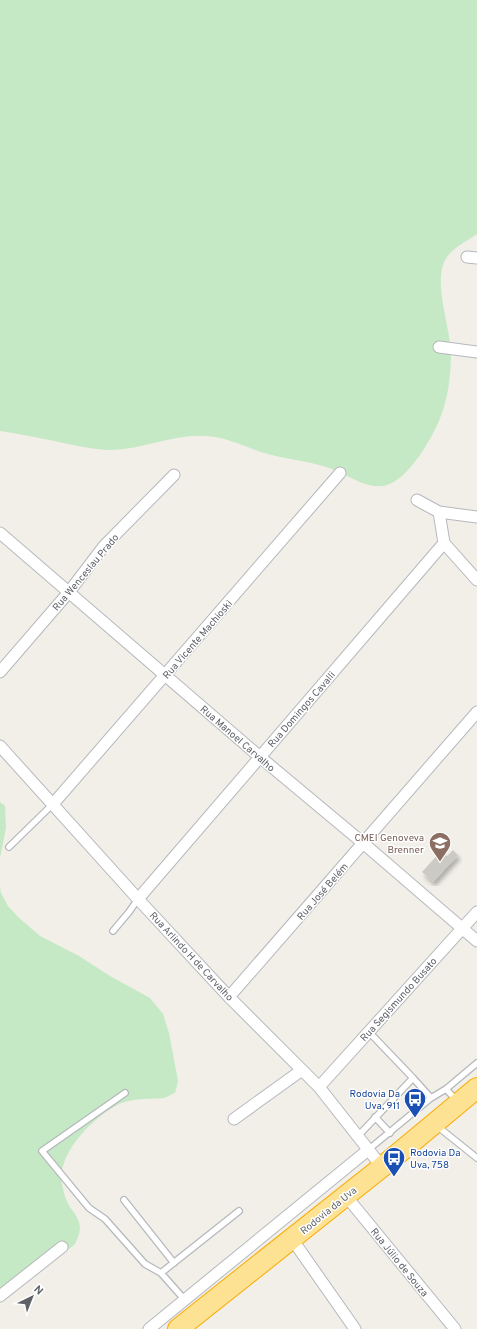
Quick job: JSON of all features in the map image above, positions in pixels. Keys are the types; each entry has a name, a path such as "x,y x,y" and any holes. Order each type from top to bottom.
{"highway":[{"name":"Rodovia da Uva","path":"178,1329 346,1196 434,1123 452,1096 477,1088"}],"street":[{"path":"439,347 477,352"},
{"name":"Rua Vicente Machioski","path":"53,804 340,473"},
{"name":"Rua Wenceslau Prado","path":"0,672 69,592 104,546 174,475"},
{"path":"417,500 439,512 477,517"},
{"path":"439,512 444,543 477,580"},
{"name":"Rua Manoel Carvalho","path":"0,533 260,757 477,941"},
{"name":"Rua Domingos Cavalli","path":"138,899 444,543"},
{"name":"Rua José Belém","path":"229,997 477,712"},
{"name":"Rua Arlindo H de Carvalho","path":"0,746 229,997 319,1087 382,1167"},
{"name":"Rua Segismundo Busato","path":"319,1087 477,912"},
{"path":"234,1119 302,1070"},
{"path":"149,1329 368,1150"},
{"name":"Rua Júlio de Souza","path":"346,1196 455,1329"},
{"path":"292,1239 355,1329"},
{"path":"0,1296 62,1247"}],"lane":[{"path":"9,847 53,804"},
{"name":"Rua Domingos Cavalli","path":"113,931 138,899"},
{"path":"369,1032 431,1098"},
{"path":"368,1150 431,1098 452,1096 477,1063"},
{"path":"358,1136 413,1078"},
{"path":"125,1093 42,1151 89,1208 105,1219 144,1264 161,1273 184,1299"},
{"path":"375,1117 390,1133"},
{"path":"434,1123 477,1158"},
{"path":"124,1200 174,1263"},
{"path":"161,1273 239,1210"}],"green space":[{"path":"0,0 477,0 477,234 453,250 447,257 443,266 441,291 451,355 447,396 440,419 428,443 413,464 397,480 387,485 373,486 359,482 324,466 268,454 215,437 189,436 138,447 103,450 0,431"},
{"path":"0,802 5,806 6,828 0,858"},
{"path":"0,887 1,893 8,906 40,936 79,956 110,976 150,998 163,1014 169,1033 178,1081 175,1093 164,1098 134,1100 119,1104 90,1125 81,1135 67,1156 61,1178 64,1193 79,1222 80,1229 74,1245 0,1303"}],"building":[{"path":"453,850 458,855 433,882 422,872 441,851 447,856"}],"place":[{"name":"CMEI Genoveva Brenner","path":"440,862"},
{"name":"Rodovia Da Uva, 911","path":"415,1118"},
{"name":"Rodovia Da Uva, 758","path":"394,1178"}]}
